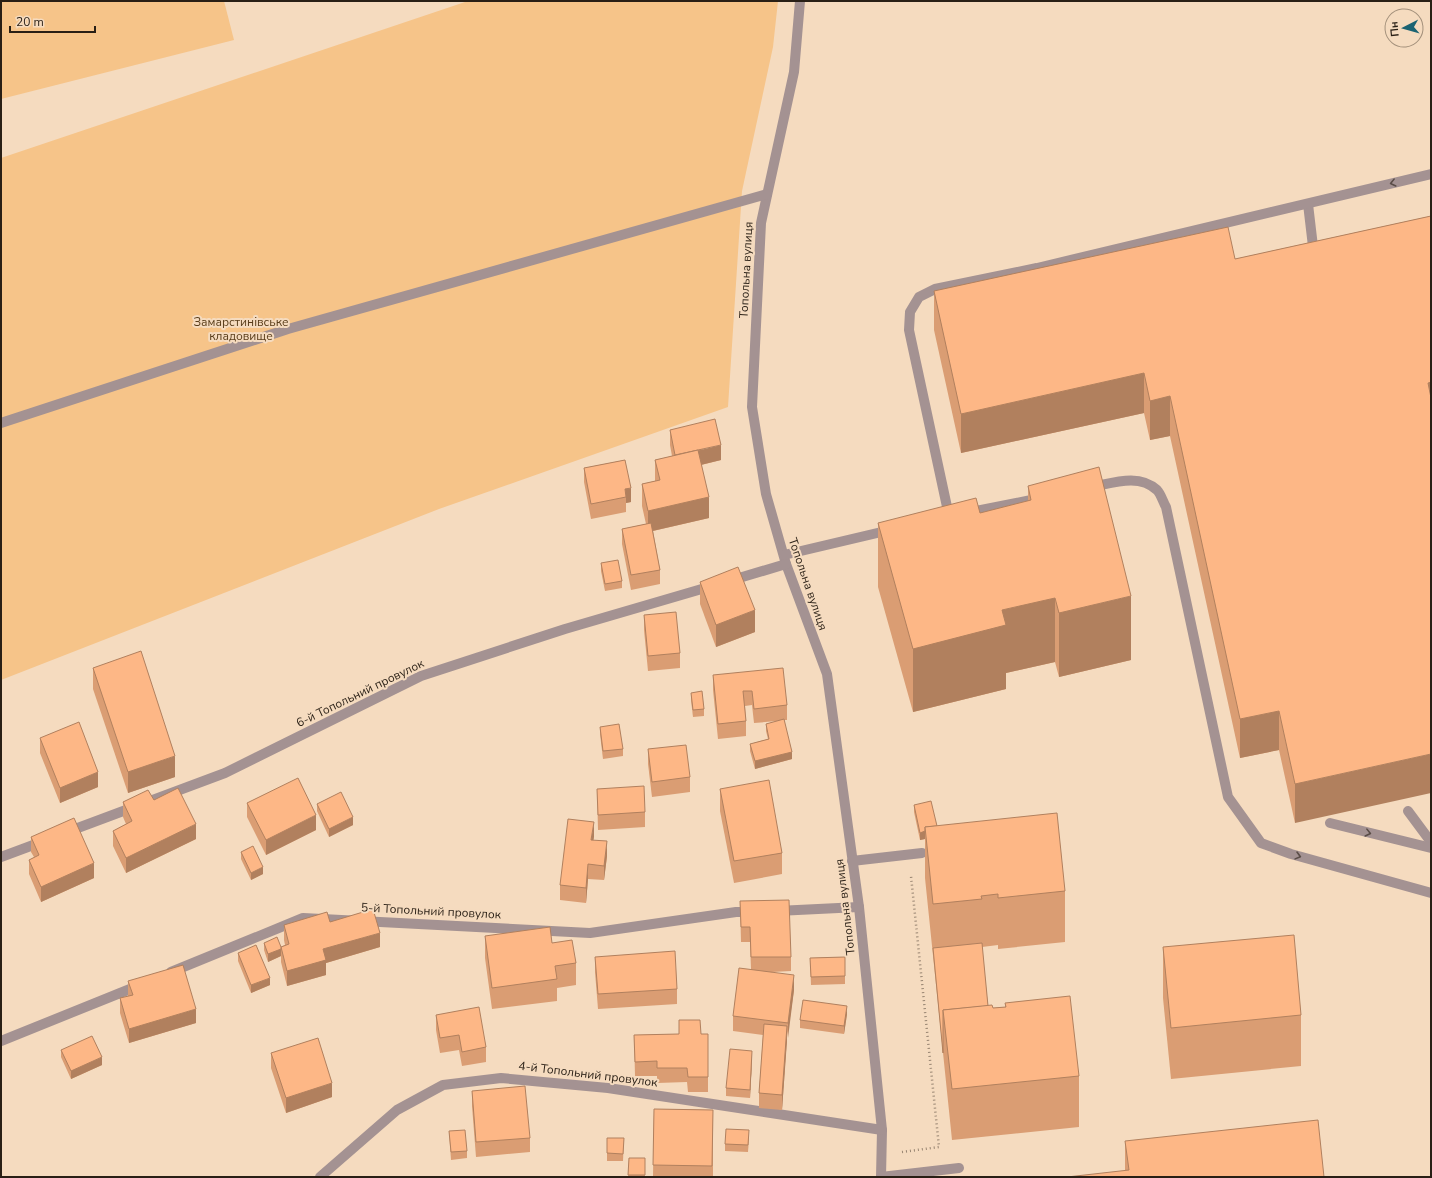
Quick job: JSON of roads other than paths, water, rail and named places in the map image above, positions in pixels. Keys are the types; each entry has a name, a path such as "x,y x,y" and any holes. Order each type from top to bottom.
{"street":[{"name":"Топольна вулиця","path":"800,1 794,72 761,223 752,407 766,494 785,560 827,674 859,907 882,1130 881,1177"},
{"path":"1049,496 945,517 909,330 910,312 919,297 935,289 1037,268 1431,174"},
{"path":"1,423 288,329 767,194"},
{"path":"1308,204 1315,260"},
{"path":"1079,490 1126,480 1143,481 1158,491 1166,507 1228,797 1261,843 1291,854 1431,893"},
{"name":"6-й Топольний провулок","path":"1,857 225,773 421,676 785,560 896,528"},
{"path":"1408,811 1431,842"},
{"path":"1330,824 1431,848"},
{"path":"852,861 922,854"},
{"name":"5-й Топольний провулок","path":"163,975 303,918 590,933 736,912 859,907"},
{"path":"1,1041 148,981"},
{"name":"4-й Топольний провулок","path":"320,1177 403,1106 443,1085 501,1078 608,1088 882,1130"},
{"path":"881,1177 959,1168"}],"park label":[{"name":"Замарстинівське кладовище","path":"241,329"}]}
